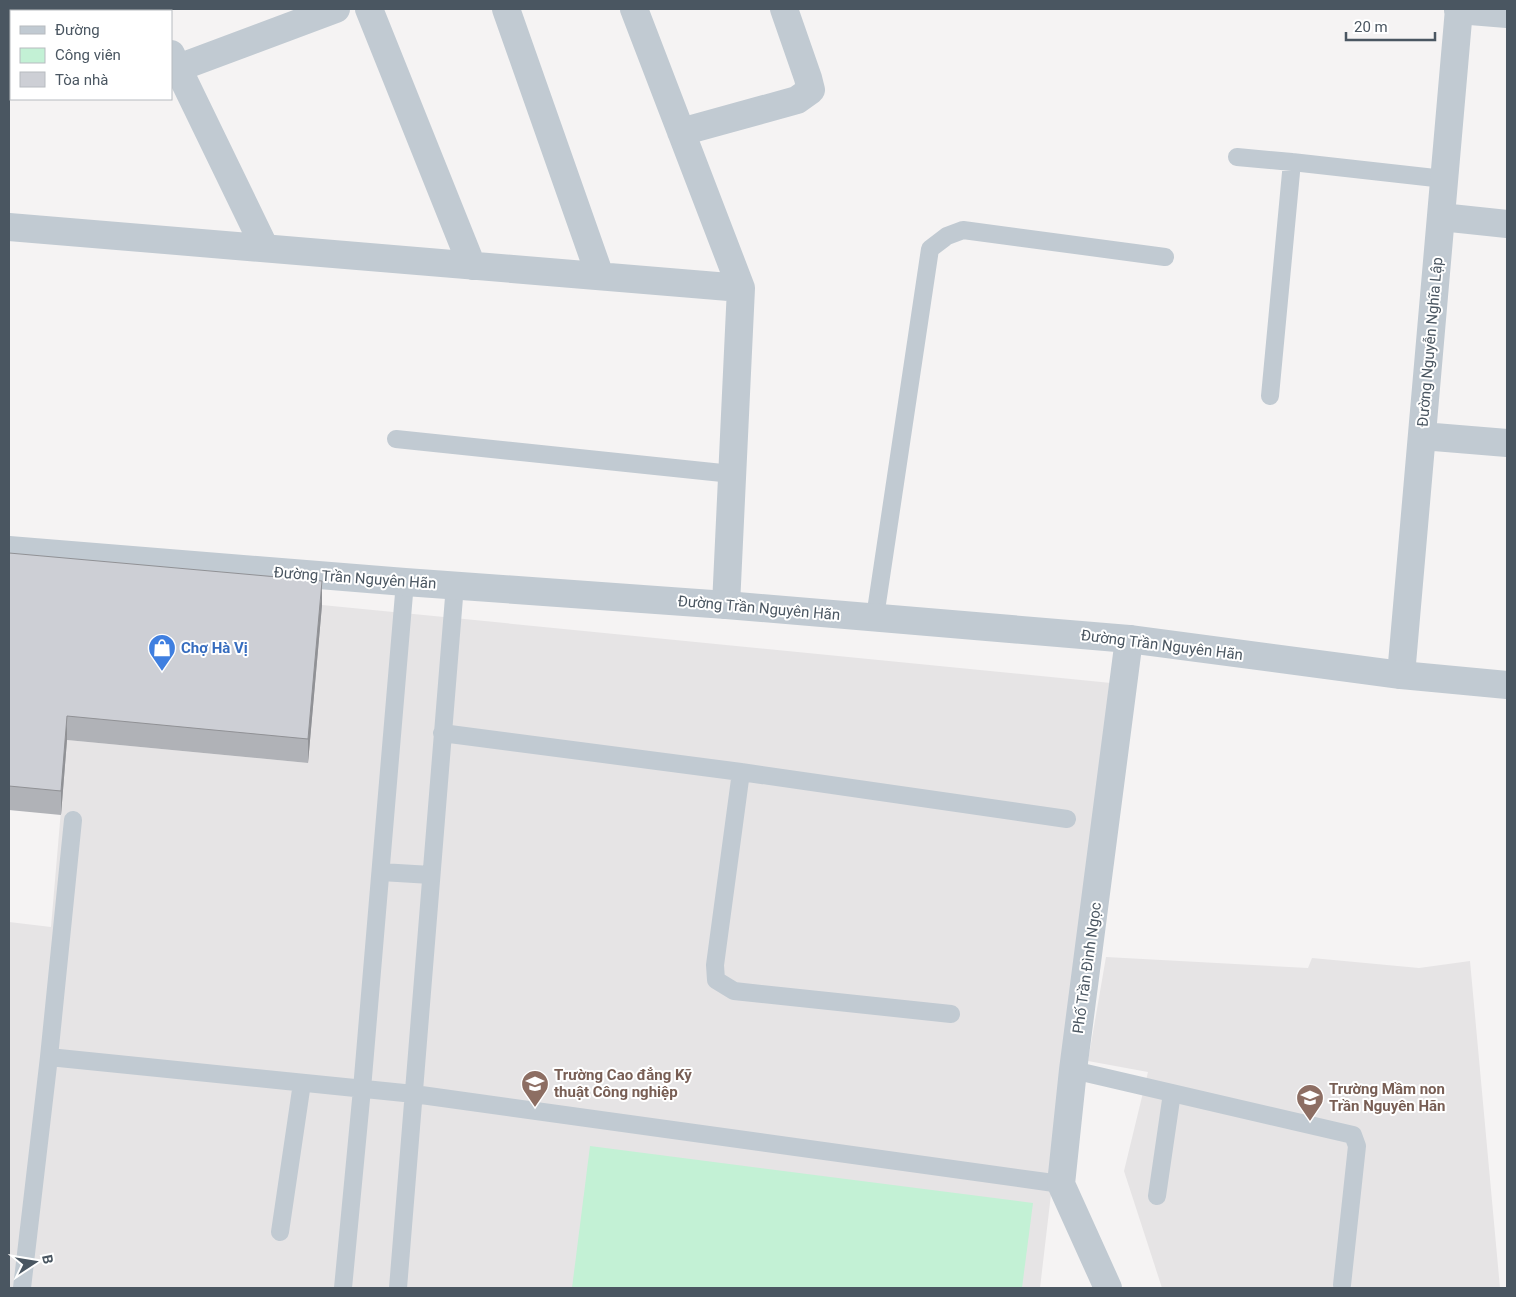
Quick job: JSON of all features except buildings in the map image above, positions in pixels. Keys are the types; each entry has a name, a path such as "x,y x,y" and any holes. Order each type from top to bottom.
{"street":[{"path":"265,248 175,61 298,15 336,9"},
{"path":"369,9 472,266"},
{"path":"506,9 600,276"},
{"path":"634,9 741,288 726,605"},
{"path":"681,132 797,100 810,90 808,78 784,9"},
{"path":"1458,9 1507,14"},
{"name":"Đường Nguyễn Nghĩa Lập","path":"1402,674 1458,9"},
{"path":"1441,217 1507,224"},
{"path":"9,227 741,288"},
{"path":"1422,436 1507,443"},
{"name":"Đường Trần Nguyên Hãn","path":"9,550 455,586 726,605 1129,639 1402,674 1507,685"},
{"name":"Phố Trần Đình Ngọc","path":"1061,1184 1129,639"},
{"path":"1061,1184 1108,1288"}],"lane":[{"path":"1237,157 1444,179"},
{"path":"1270,396 1292,162"},
{"path":"875,617 930,249 947,236 963,230 1165,257"},
{"path":"396,439 732,474"},
{"path":"343,1288 362,1089 405,582"},
{"path":"398,1288 455,586"},
{"path":"442,733 741,772 1068,819"},
{"path":"741,772 716,965 716,980 734,991 951,1014"},
{"path":"22,1288 49,1057 73,820"},
{"path":"381,872 431,875"},
{"path":"49,1057 414,1094 1061,1184"},
{"path":"1074,1070 1353,1135 1357,1146 1342,1285"},
{"path":"280,1232 302,1083"},
{"path":"1157,1196 1172,1093"}],"shaded area":[{"name":"Trường Cao đẳng Kỹ thuật Công nghiệp","path":"322,605 1111,683 1040,1288 9,1288 9,922 51,927 67,740 308,763"},
{"name":"Trường Mầm non Trần Nguyên Hãn","path":"1106,957 1308,968 1312,958 1419,968 1470,961 1500,1288 1162,1288 1124,1171 1148,1072 1088,1061"}],"green space":[{"path":"590,1146 1033,1203 1022,1288 572,1288"}],"place":[{"name":"Chợ Hà Vị","path":"162,672"},
{"name":"Trường Cao đẳng Kỹ thuật Công nghiệp","path":"535,1108"},
{"name":"Trường Mầm non Trần Nguyên Hãn","path":"1310,1122"}]}
